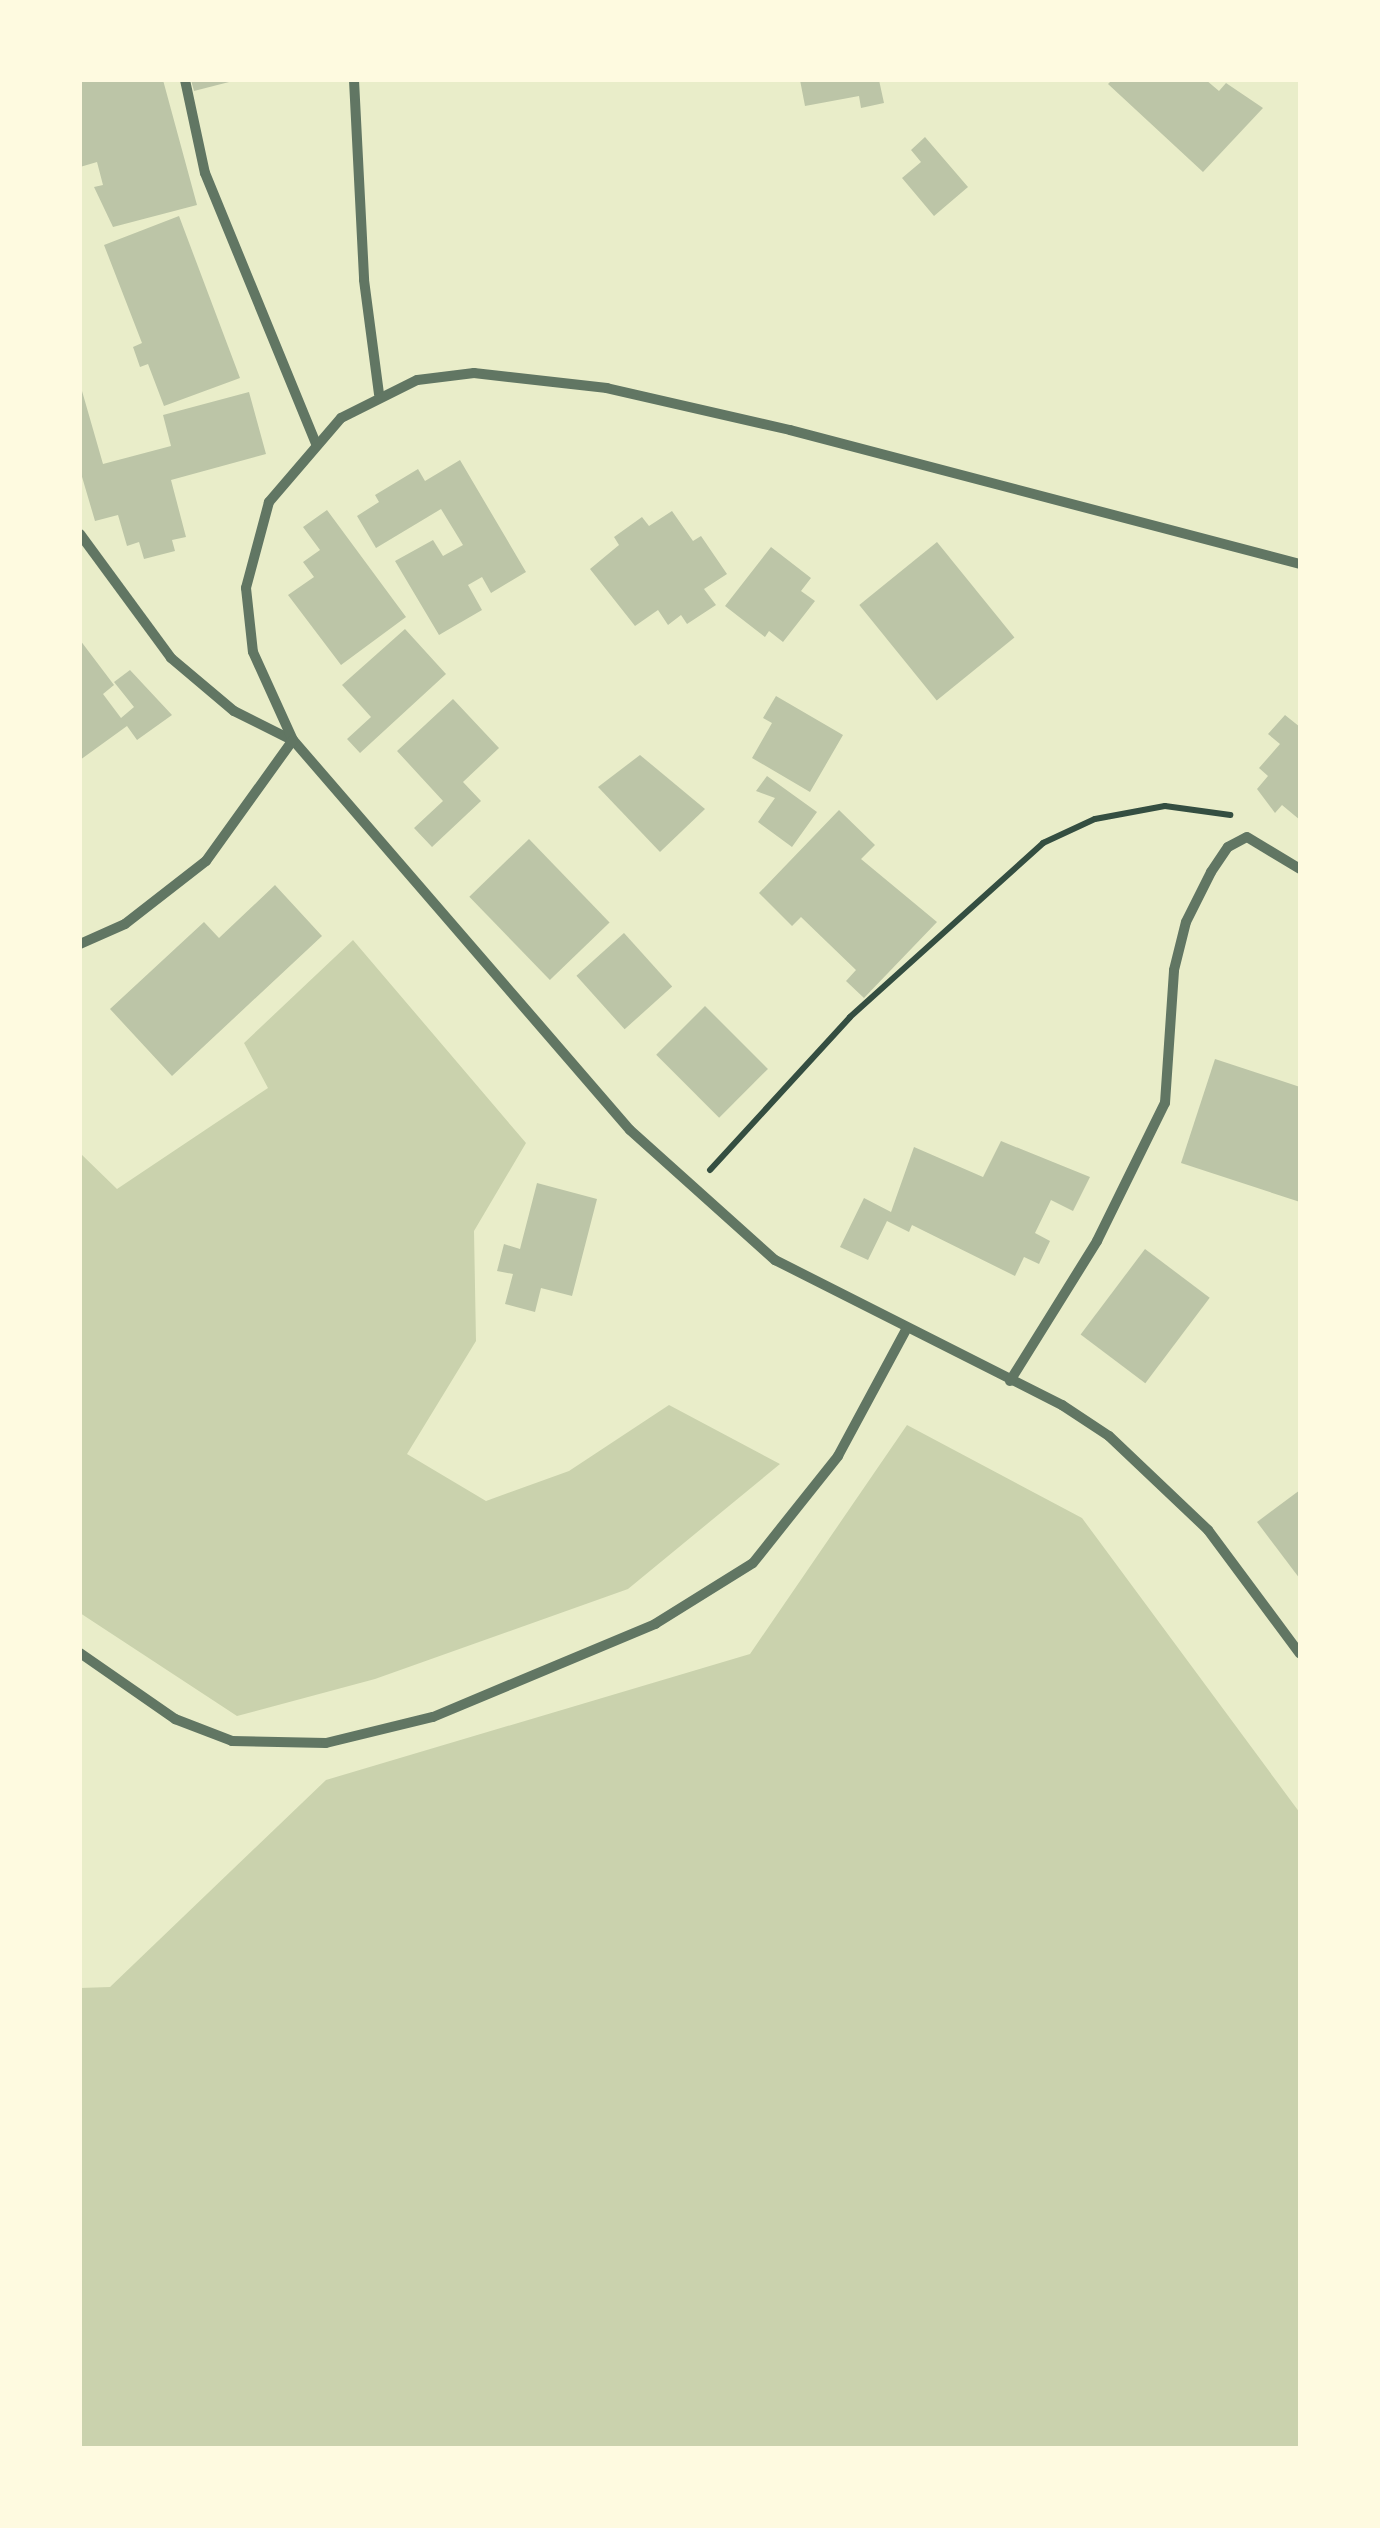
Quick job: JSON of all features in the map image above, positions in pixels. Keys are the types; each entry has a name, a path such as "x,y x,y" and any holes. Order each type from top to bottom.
{"street":[{"path":"185,80 204,173 316,444"},
{"path":"354,80 364,280 379,394"},
{"path":"1300,564 1052,494 606,388 446,374 379,394 316,444 269,502 246,588 253,652 293,740 630,1130 692,1190 775,1260 1109,1436 1179,1498 1300,1654"},
{"path":"80,534 182,668 234,711 293,740"},
{"path":"80,944 126,924 206,861 293,740"},
{"path":"1010,1381 1097,1242 1166,1103 1174,970 1186,922 1228,848 1247,837 1265,843 1300,869"},
{"path":"80,1653 174,1719 232,1740 326,1744 433,1717 655,1624 753,1563 838,1456 907,1328"}],"path":[{"path":"692,1190 850,1018 1043,843 1096,819 1166,806 1226,813 1249,822 1265,843"}],"green space":[{"path":"353,940 526,1143 474,1231 476,1341 407,1454 486,1501 569,1471 669,1405 780,1464 628,1589 375,1679 237,1716 80,1613 80,1153 117,1189 268,1088 244,1043"},
{"path":"907,1425 1082,1518 1300,1813 1300,2448 80,2448 80,1988 110,1987 326,1780 750,1654"}],"building":[{"path":"80,80 163,80 197,205 113,227 94,187 103,185 97,162 80,167"},
{"path":"191,80 233,80 233,81 194,91"},
{"path":"800,80 879,80 884,103 861,108 859,96 805,106"},
{"path":"1112,80 1206,80 1219,91 1226,83 1263,108 1203,172 1108,84"},
{"path":"925,137 968,187 934,216 902,178 921,162 911,150"},
{"path":"179,216 240,378 164,406 148,364 140,367 133,347 142,343 104,245"},
{"path":"80,384 103,464 171,446 163,415 249,392 266,454 171,480 186,537 172,540 175,551 144,559 139,542 127,546 118,515 95,521 80,470"},
{"path":"460,460 526,572 491,593 482,577 468,585 482,610 439,635 395,561 433,540 443,556 463,545 441,509 376,548 357,516 379,502 375,495 418,469 425,481"},
{"path":"327,510 406,617 341,665 288,595 314,577 303,562 320,550 303,527"},
{"path":"672,511 693,541 701,536 727,574 704,589 716,605 687,624 681,615 668,625 658,610 635,626 590,569 619,545 614,537 642,517 649,526"},
{"path":"937,542 1014,638 937,701 859,605"},
{"path":"771,547 811,578 801,591 815,601 783,642 769,631 765,637 725,606"},
{"path":"405,629 446,674 360,753 347,739 371,717 342,685"},
{"path":"80,640 114,685 103,694 121,718 134,707 114,682 130,670 172,715 137,740 127,726 80,760"},
{"path":"776,696 843,735 810,792 752,758 772,723 763,718"},
{"path":"453,699 499,748 463,782 481,801 432,847 414,828 443,801 397,751"},
{"path":"1285,715 1300,727 1300,820 1282,805 1275,813 1257,789 1268,776 1259,768 1280,744 1268,734"},
{"path":"640,755 705,809 660,852 598,787"},
{"path":"767,776 817,812 792,847 758,822 775,798 756,791"},
{"path":"839,810 875,845 861,859 937,922 864,998 846,981 856,970 801,917 792,926 759,893"},
{"path":"529,839 610,922 550,980 469,897"},
{"path":"275,885 322,936 172,1076 110,1009 204,922 219,938"},
{"path":"624,933 672,987 625,1029 576,976"},
{"path":"705,1006 768,1069 719,1118 656,1055"},
{"path":"1215,1059 1300,1087 1300,1202 1181,1163"},
{"path":"1001,1141 1090,1177 1073,1211 1051,1200 1035,1233 1050,1241 1039,1264 1024,1257 1015,1276 912,1225 909,1232 887,1221 868,1260 840,1247 864,1198 891,1212 914,1147 983,1177"},
{"path":"537,1183 597,1199 572,1296 541,1288 535,1312 505,1304 513,1274 497,1271 504,1244 520,1249"},
{"path":"1145,1249 1210,1298 1145,1383 1081,1334"},
{"path":"1300,1490 1300,1579 1257,1522"}]}
